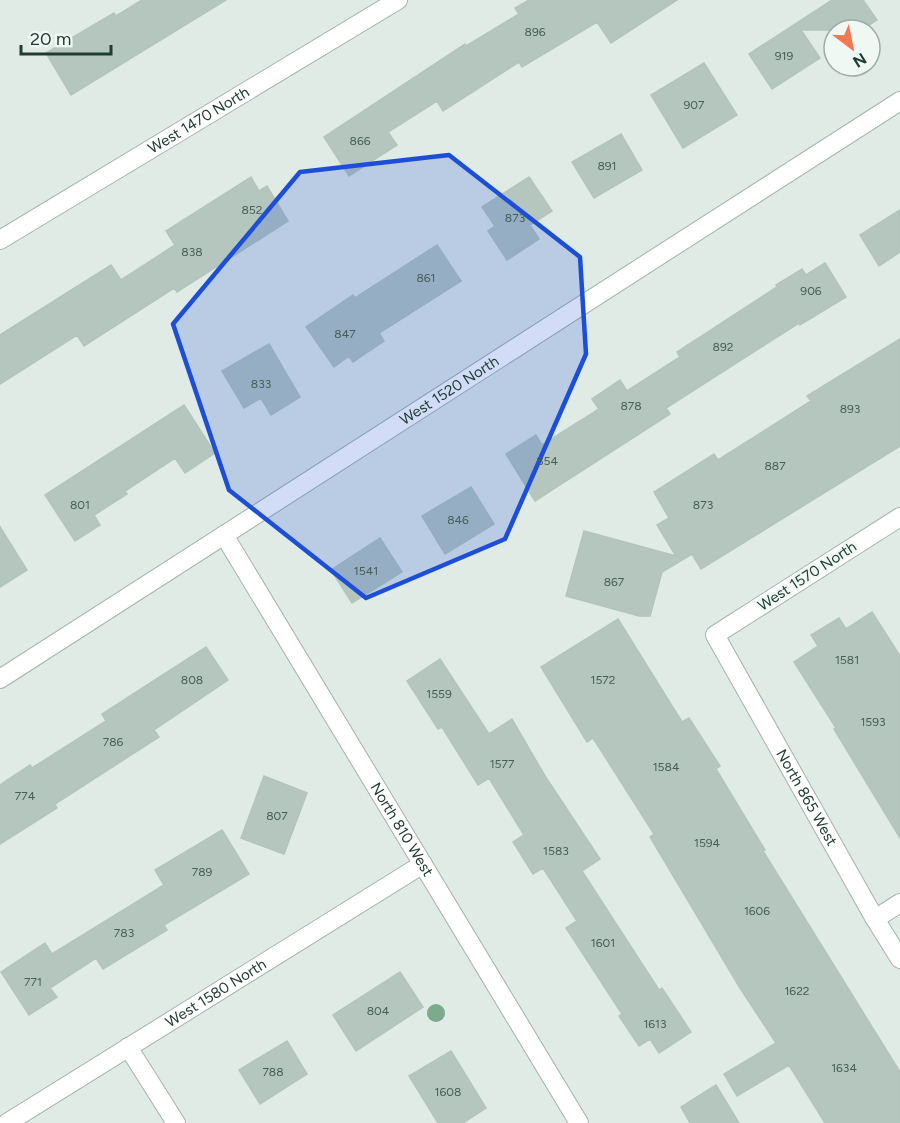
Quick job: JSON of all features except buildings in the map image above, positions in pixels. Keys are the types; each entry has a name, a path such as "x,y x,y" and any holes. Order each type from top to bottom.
{"street":[{"name":"West 1470 North","path":"0,240 398,0"},
{"name":"West 1520 North","path":"0,679 900,101"},
{"name":"West 1570 North","path":"715,635 900,517"},
{"name":"North 810 West","path":"224,535 579,1123"},
{"name":"North 865 West","path":"715,635 875,919 900,959"},
{"name":"West 1580 North","path":"7,1123 423,864"},
{"path":"875,919 900,903"},
{"path":"128,1047 176,1123"}],"highlighted area":[{"path":"449,155 580,257 586,354 505,539 366,598 229,490 173,324 300,172"}]}
